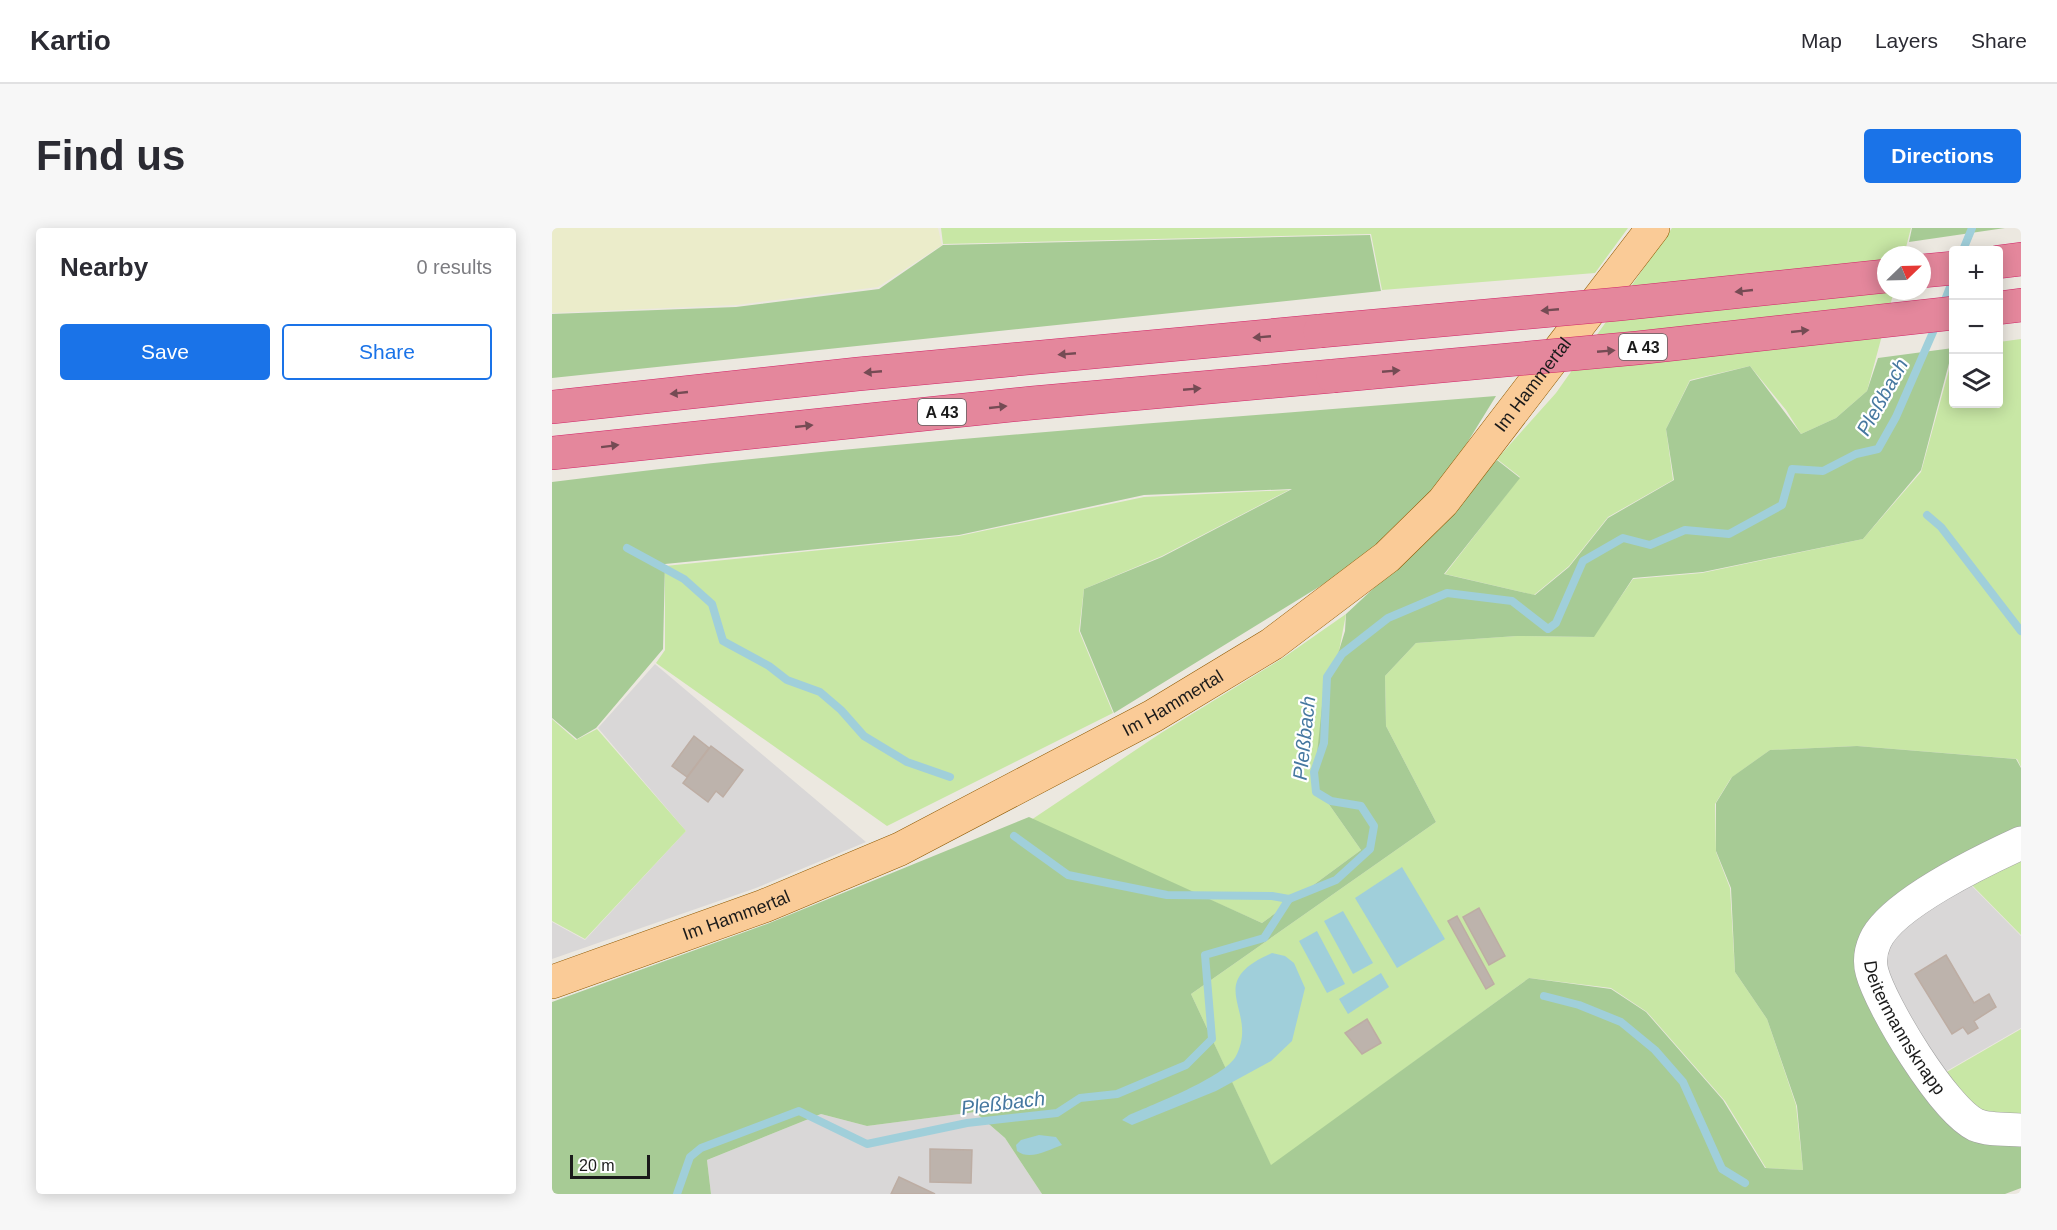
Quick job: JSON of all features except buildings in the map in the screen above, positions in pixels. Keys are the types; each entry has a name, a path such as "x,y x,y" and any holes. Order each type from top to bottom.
{"highway":[{"path":"2003,261 2021,259"},
{"path":"1931,271 1949,269"},
{"path":"552,407 858,374 1619,304 1877,277"},
{"path":"2003,307 2021,305"},
{"name":"A 43","path":"552,453 1009,405 1649,347 1949,314"}],"main road":[{"name":"Im Hammertal","path":"552,982 764,906 900,849 1132,727 1272,644 1387,556 1443,502 1653,228"}],"street":[{"name":"Deitermannsknapp","path":"2021,843 1943,884 1894,916 1882,928 1870,956 1872,970 1884,1000 1942,1094 1957,1112 1977,1125 2021,1130"}],"shaded area":[{"path":"655,664 866,842 756,888 552,959 552,922 585,940 686,831 598,728"},
{"path":"1966,880 2021,936 2021,1028 1938,1076 1878,952 1883,942"},
{"path":"975,1112 1005,1138 1042,1194 711,1194 707,1160 821,1114 867,1126"}],"green space":[{"path":"552,228 938,228 942,245 878,287 737,305 552,313"},
{"path":"941,228 1628,228 1595,273 1382,290 1371,234 943,244"},
{"path":"1672,228 1911,228 1906,246 1877,246 1877,300 1892,300 1867,391 1836,418 1801,434 1786,410 1750,366 1690,380 1666,429 1673,480 1608,517 1569,566 1534,595 1445,574 1520,477 1497,459 1556,393"},
{"path":"1912,228 2005,228 1909,242"},
{"path":"1370,235 1381,291 552,378 552,314 736,307 879,289 943,245"},
{"path":"2021,339 2021,767 2017,759 1857,746 1770,750 1731,778 1715,804 1716,852 1730,888 1735,972 1767,1019 1796,1105 1803,1170 1766,1168 1725,1101 1647,1012 1611,988 1529,978 1271,1166 1191,994 1436,822 1386,726 1385,676 1416,643 1517,636 1593,637 1633,579 1702,573 1863,539 1921,472 1949,370 1949,408 2003,408 2003,341"},
{"path":"1949,349 1949,363 1921,470 1863,539 1703,572 1633,578 1594,637 1517,636 1416,643 1385,676 1386,726 1436,822 1191,994 1271,1165 1529,978 1611,989 1646,1012 1723,1100 1765,1168 1803,1170 1797,1106 1767,1019 1735,972 1731,888 1716,851 1716,803 1732,777 1770,750 1857,746 2016,759 2021,768 2021,834 1870,933 1939,1100 2021,1138 2021,1188 2005,1194 1042,1194 1005,1138 975,1112 867,1126 821,1114 707,1160 711,1194 552,1194 552,1002 767,924 1029,817 1262,923 1361,850 1314,783 1322,706 1345,631 1346,614 1418,547 1497,460 1520,478 1444,574 1535,595 1569,567 1608,518 1674,480 1666,429 1690,381 1750,366 1801,434 1836,418 1867,391 1878,358"},
{"path":"1496,396 1438,490 1361,561 1114,713 1080,631 1084,589 1162,557 1292,489 1144,495 959,535 665,564 663,649 596,728 577,739 552,718 552,482 906,444"},
{"path":"1289,490 1162,556 1084,589 1079,631 1113,713 887,826 656,663 665,650 665,566 959,536 1144,497"},
{"path":"1346,614 1314,783 1361,850 1262,923 1031,820 1161,733 1283,658"},
{"path":"552,719 576,740 597,729 686,831 585,939 552,921"},
{"path":"2021,852 2021,935 1967,880"},
{"path":"2021,1029 2021,1122 1979,1119 1938,1077"}],"water":[{"path":"1402,867 1445,939 1397,968 1355,898"},
{"path":"1343,911 1373,963 1353,974 1324,921"},
{"path":"1317,931 1345,984 1327,993 1299,941"},
{"path":"1272,953 1285,956 1294,963 1305,988 1292,1041 1271,1061 1216,1091 1132,1125 1122,1120 1203,1081 1229,1064 1236,1056 1242,1040 1242,1025 1236,999 1236,987 1240,976 1251,964"},
{"path":"1381,973 1389,987 1348,1014 1339,999"},
{"path":"1039,1135 1056,1137 1062,1145 1033,1155 1017,1151 1016,1145 1021,1140"}],"waterway":[{"name":"Pleßbach","path":"1965,246 1972,228"},
{"name":"Pleßbach","path":"1943,305 1949,290"},
{"name":"Pleßbach","path":"677,1194 690,1157 701,1148 799,1111 867,1144 967,1123 1057,1113 1080,1098 1117,1094 1186,1065 1212,1039 1205,955 1264,938 1289,899 1336,880 1370,849 1374,826 1361,806 1331,801 1316,792 1314,772 1324,743 1327,677 1342,654 1388,618 1447,593 1512,601 1548,629 1556,623 1583,561 1623,538 1650,545 1685,530 1729,534 1782,505 1792,469 1823,471 1856,454 1878,449 1896,417 1937,323"},
{"path":"1927,515 1941,527 2021,631"},
{"path":"627,548 684,579 712,604 723,641 769,666 787,680 820,692 841,710 864,736 907,762 950,777"},
{"path":"1014,836 1068,875 1167,895 1272,896 1289,899"},
{"path":"1544,996 1579,1005 1621,1022 1655,1050 1683,1082 1722,1169 1745,1183"}]}
